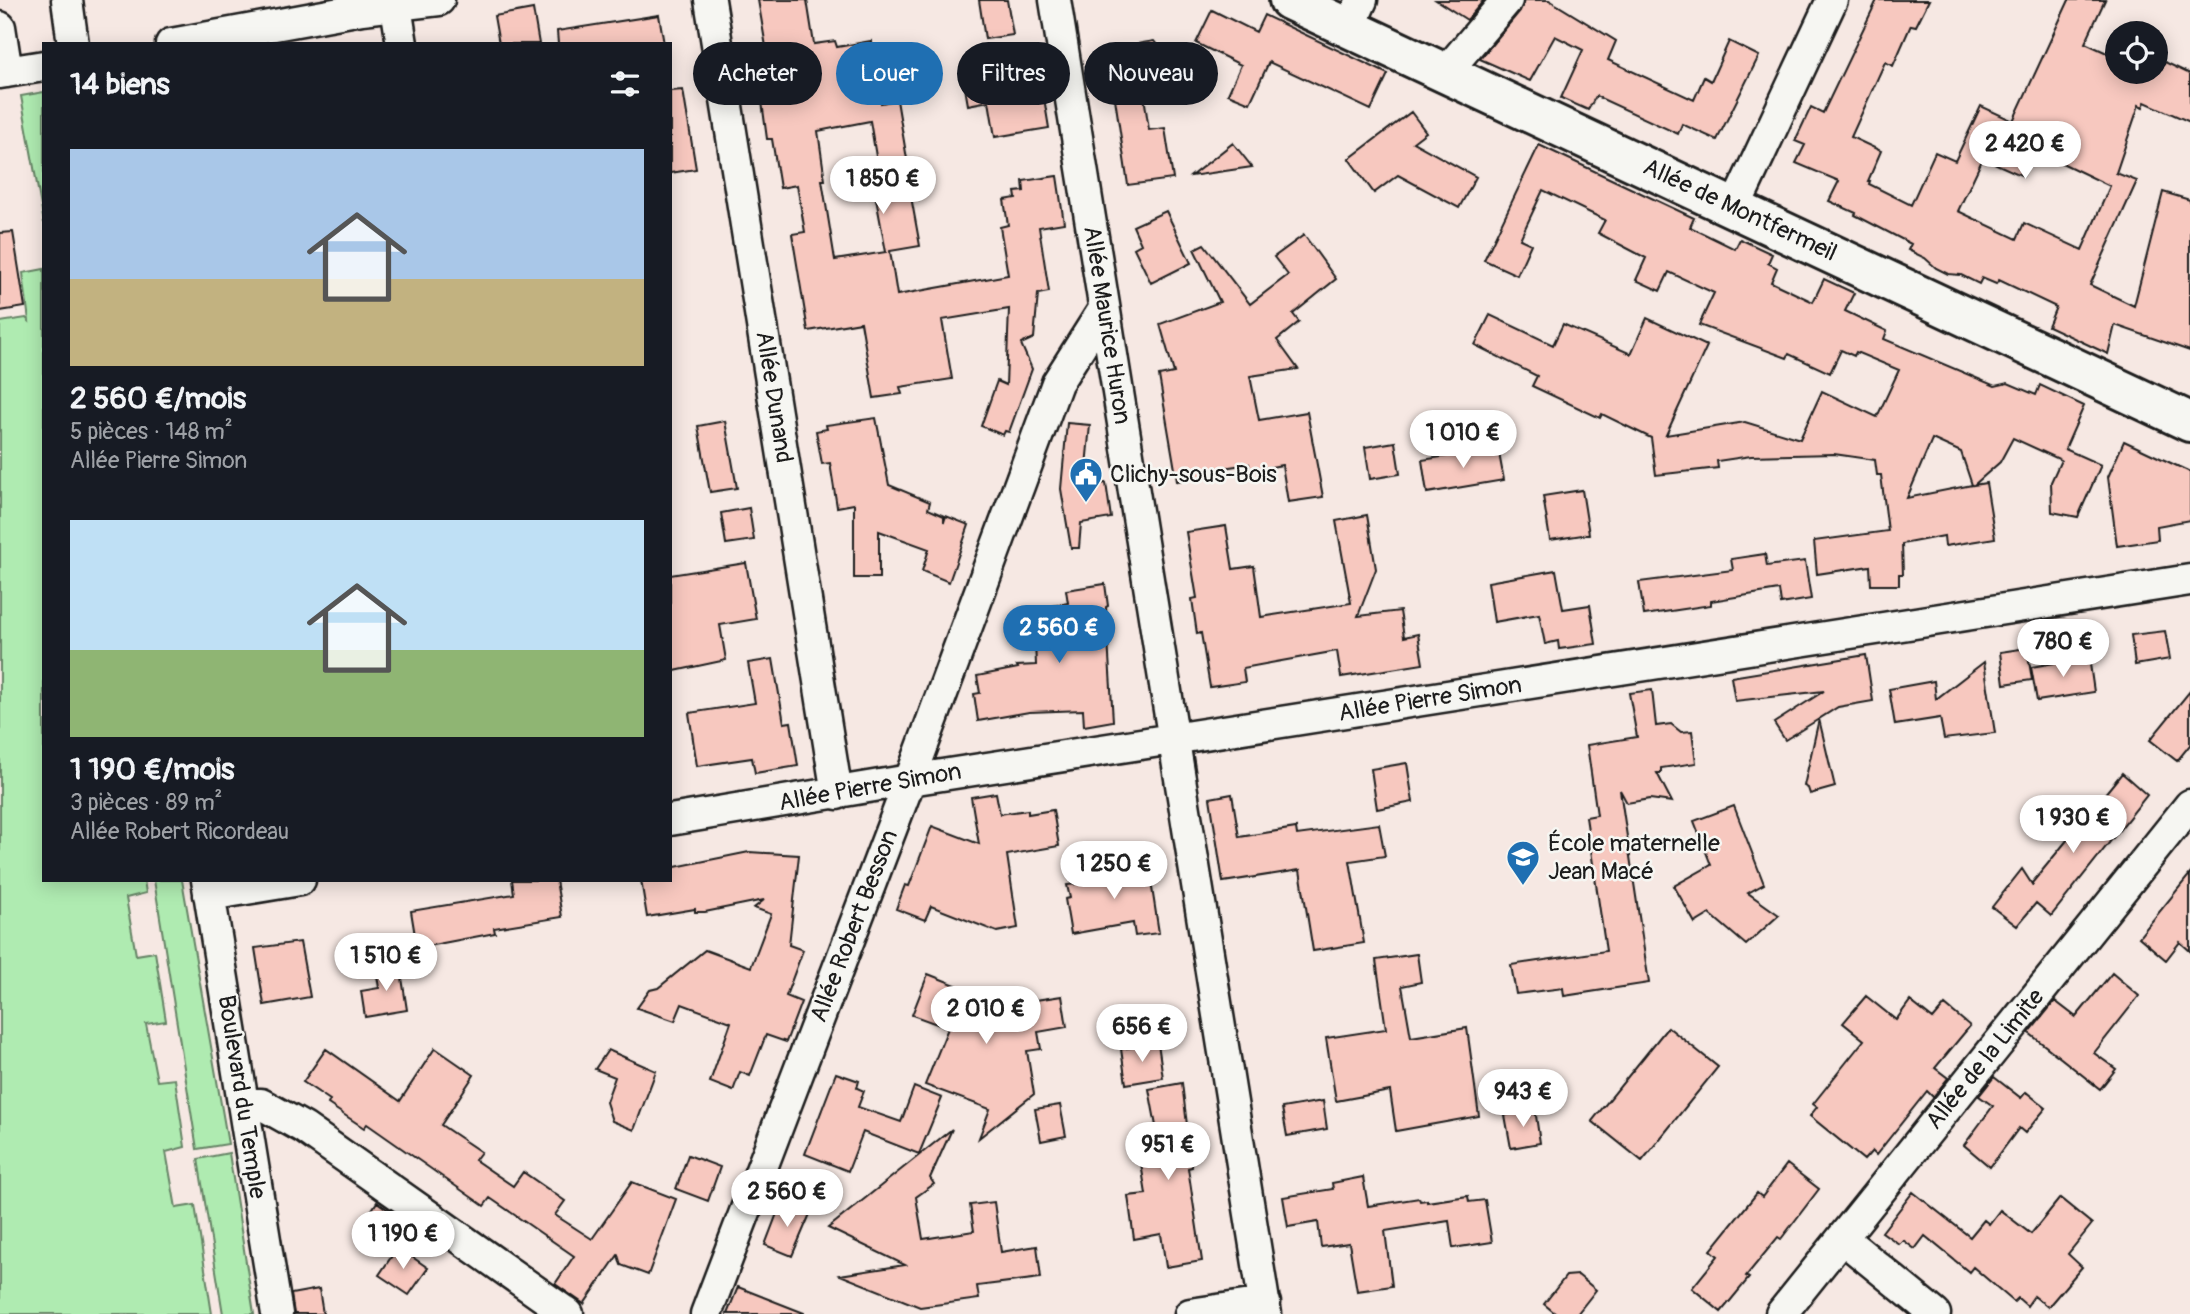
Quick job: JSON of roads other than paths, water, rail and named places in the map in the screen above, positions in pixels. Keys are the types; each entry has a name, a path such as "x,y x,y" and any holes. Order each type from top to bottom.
{"main road":[{"name":"Allée de Montfermeil","path":"1289,0 1355,14 1445,73 2190,422"}],"street":[{"path":"67,0 73,42"},
{"path":"182,42 396,2 439,0"},
{"name":"Allée Dunand","path":"710,0 837,794"},
{"name":"Allée Maurice Huron","path":"1055,0 1265,1309"},
{"path":"1445,73 1507,0"},
{"path":"1735,207 1832,0"},
{"path":"396,2 402,42"},
{"path":"0,27 4,73 42,66"},
{"name":"Allée Robert Besson","path":"706,1314 910,780 1057,383 1104,309"},
{"name":"Allée Pierre Simon","path":"672,820 2190,580"},
{"name":"Allée de la Limite","path":"1781,1314 2190,805"},
{"path":"208,888 277,882"},
{"name":"Boulevard du Temple","path":"208,888 276,1314"},
{"path":"244,1104 261,1104 303,1128 568,1314"},
{"path":"1842,1238 1935,1314"},
{"path":"1190,1314 1265,1309"}],"place":[{"name":"Clichy-sous-Bois","path":"1086,504"},
{"name":"École maternelle Jean Macé","path":"1523,887"}]}
